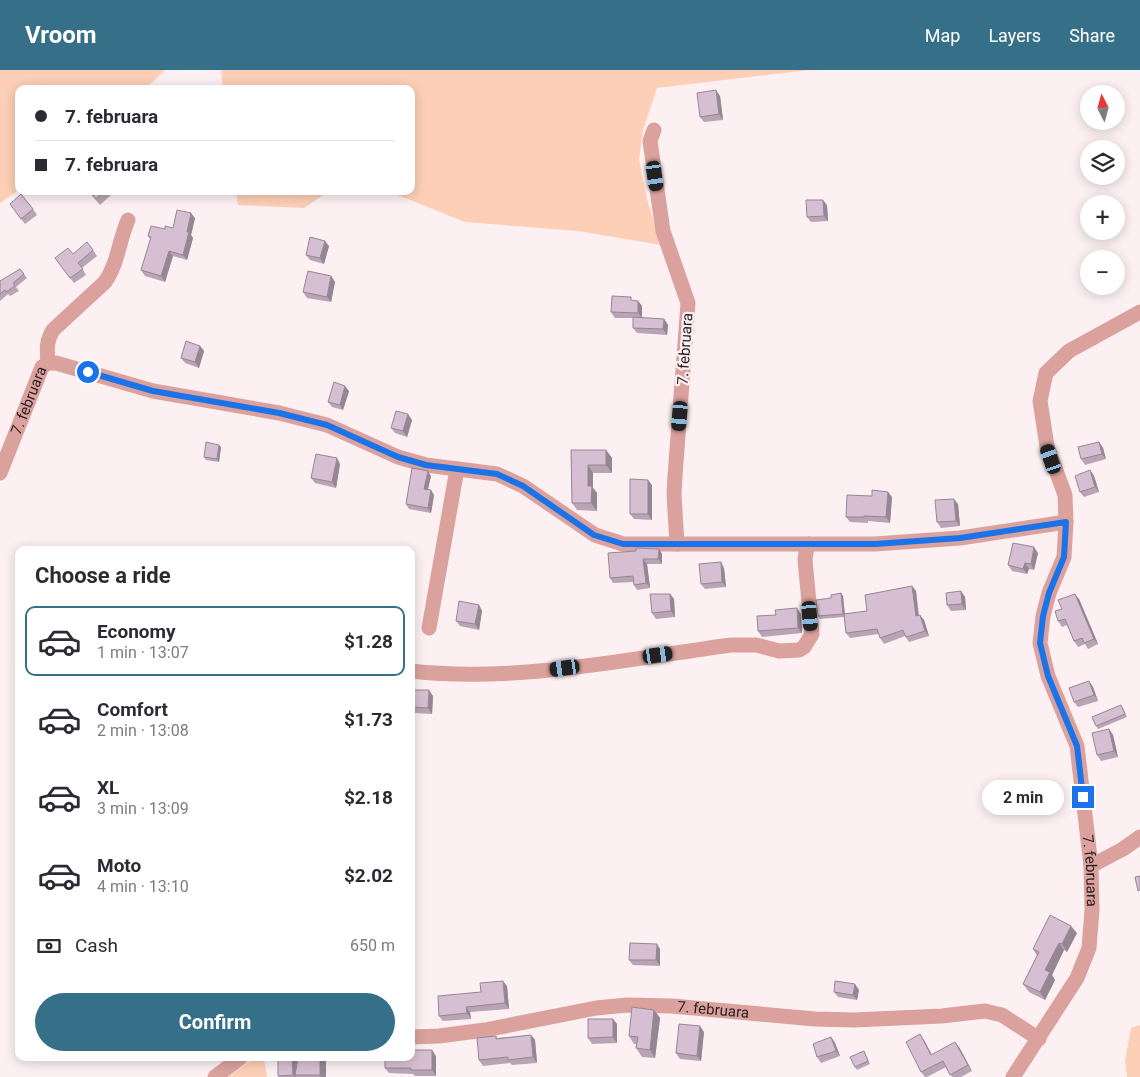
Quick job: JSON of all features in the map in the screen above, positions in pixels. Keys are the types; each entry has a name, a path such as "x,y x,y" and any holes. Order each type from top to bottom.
{"street":[{"name":"7. februara","path":"654,130 650,141 662,226 688,303 674,486 677,544"},
{"path":"48,362 47,341 53,330 105,282 112,273 128,220"},
{"path":"1066,522 1065,495 1047,446 1040,401 1046,373 1069,350 1140,312"},
{"name":"7. februara","path":"0,473 42,367 48,362 153,391 279,413 327,425 398,457 426,465 497,474 511,480 594,535 623,544 875,544 960,538 1066,522 1064,557 1049,593 1040,643 1048,676 1077,746 1091,866 1092,910 1089,948 1077,978 1013,1077"},
{"path":"429,628 457,469"},
{"path":"415,671 459,675 547,670 732,644 756,645 779,651 799,650 804,647 812,634 805,560 809,544"},
{"path":"1091,866 1124,849 1140,837"},
{"name":"7. februara","path":"415,1037 440,1036 476,1031 588,1010 627,1005 672,1006 815,1019 854,1020 942,1016 985,1011 1002,1015 1039,1039"},
{"path":"215,1077 236,1061"}],"shaded area":[{"path":"0,70 165,70 149,85 15,85 15,193 0,203"},
{"path":"221,70 809,70 657,88 643,130 639,160 648,203 661,245 578,231 465,222 398,195 415,195 415,85 223,85"},
{"path":"237,195 323,195 304,208 238,205"},
{"path":"1140,1025 1140,1077 1127,1077 1125,1061 1131,1028"},
{"path":"250,1061 264,1061 267,1077 228,1077"}],"building":[{"path":"716,90 719,114 700,117 697,93"},
{"path":"22,195 33,209 21,219 10,204"},
{"path":"92,195 100,195 96,199"},
{"path":"806,200 823,200 824,216 807,217"},
{"path":"177,210 191,213 187,232 189,232 183,255 169,251 161,276 141,270 151,237 148,236 151,226 165,229 165,226 173,228"},
{"path":"310,237 325,241 320,258 306,255"},
{"path":"87,242 93,250 78,263 83,269 70,278 55,258 68,248 73,254"},
{"path":"20,269 24,274 13,283 15,286 0,294 0,281"},
{"path":"308,271 331,276 327,297 303,292"},
{"path":"612,296 631,297 631,300 638,301 638,313 611,312"},
{"path":"633,317 664,319 663,329 633,328"},
{"path":"186,341 200,346 195,362 181,358"},
{"path":"334,382 345,386 340,405 328,402"},
{"path":"396,411 408,414 403,431 391,428"},
{"path":"206,442 219,445 217,459 204,457"},
{"path":"1099,442 1102,454 1081,459 1078,447"},
{"path":"571,450 606,450 606,465 588,465 588,486 592,486 591,503 572,503"},
{"path":"316,454 337,458 332,482 311,478"},
{"path":"412,468 428,471 424,489 431,490 428,508 406,504"},
{"path":"1090,470 1095,487 1080,492 1075,476"},
{"path":"630,479 648,480 648,514 630,514"},
{"path":"872,490 888,492 886,517 846,517 847,495 872,496"},
{"path":"954,499 956,521 937,522 935,500"},
{"path":"1013,543 1034,547 1031,564 1025,563 1023,569 1008,565"},
{"path":"636,548 659,549 658,559 643,559 646,583 634,585 633,576 610,578 608,553 636,551"},
{"path":"721,562 722,582 701,584 699,564"},
{"path":"912,586 916,616 920,615 925,631 906,637 903,630 880,638 877,629 846,633 844,614 867,611 865,595"},
{"path":"961,591 962,604 947,605 946,593"},
{"path":"841,593 843,614 818,616 816,600 831,598 831,595"},
{"path":"650,594 670,594 671,611 652,613"},
{"path":"1075,594 1094,639 1084,643 1082,638 1074,641 1065,619 1058,621 1055,611 1062,609 1058,600"},
{"path":"459,601 479,605 475,624 456,621"},
{"path":"797,608 798,628 758,631 757,616 776,615 775,610"},
{"path":"1089,681 1094,695 1074,702 1069,688"},
{"path":"415,690 429,690 428,708 415,707"},
{"path":"1121,705 1125,714 1096,726 1092,717"},
{"path":"1109,729 1114,751 1097,755 1092,733"},
{"path":"1140,876 1140,890 1138,891 1135,877"},
{"path":"1050,915 1071,926 1062,944 1059,943 1045,970 1050,972 1040,992 1023,984 1039,952 1033,949"},
{"path":"630,943 657,944 656,960 629,960"},
{"path":"503,981 505,1003 466,1007 467,1013 439,1016 438,996 481,992 480,983"},
{"path":"835,981 855,984 853,995 834,992"},
{"path":"632,1007 654,1010 650,1050 636,1048 638,1037 629,1036"},
{"path":"588,1019 613,1019 613,1037 588,1038"},
{"path":"679,1024 700,1026 697,1056 676,1053"},
{"path":"920,1034 931,1055 955,1042 968,1065 950,1075 943,1061 921,1072 906,1042"},
{"path":"531,1035 533,1057 508,1060 508,1057 479,1060 477,1038 496,1036 496,1039"},
{"path":"831,1037 836,1051 817,1057 813,1044"},
{"path":"415,1050 432,1050 432,1070 385,1068 385,1061 415,1061"},
{"path":"864,1051 868,1061 855,1067 850,1057"},
{"path":"278,1061 292,1061 293,1075 278,1076"},
{"path":"297,1061 320,1061 320,1075 295,1075"}],"route":[{"path":"88,372 153,391 279,413 327,425 398,457 426,465 497,474 523,486 594,535 623,544 875,544 960,538 1066,522 1064,557 1049,593 1043,616 1040,643 1048,676 1077,746 1083,797"}]}
